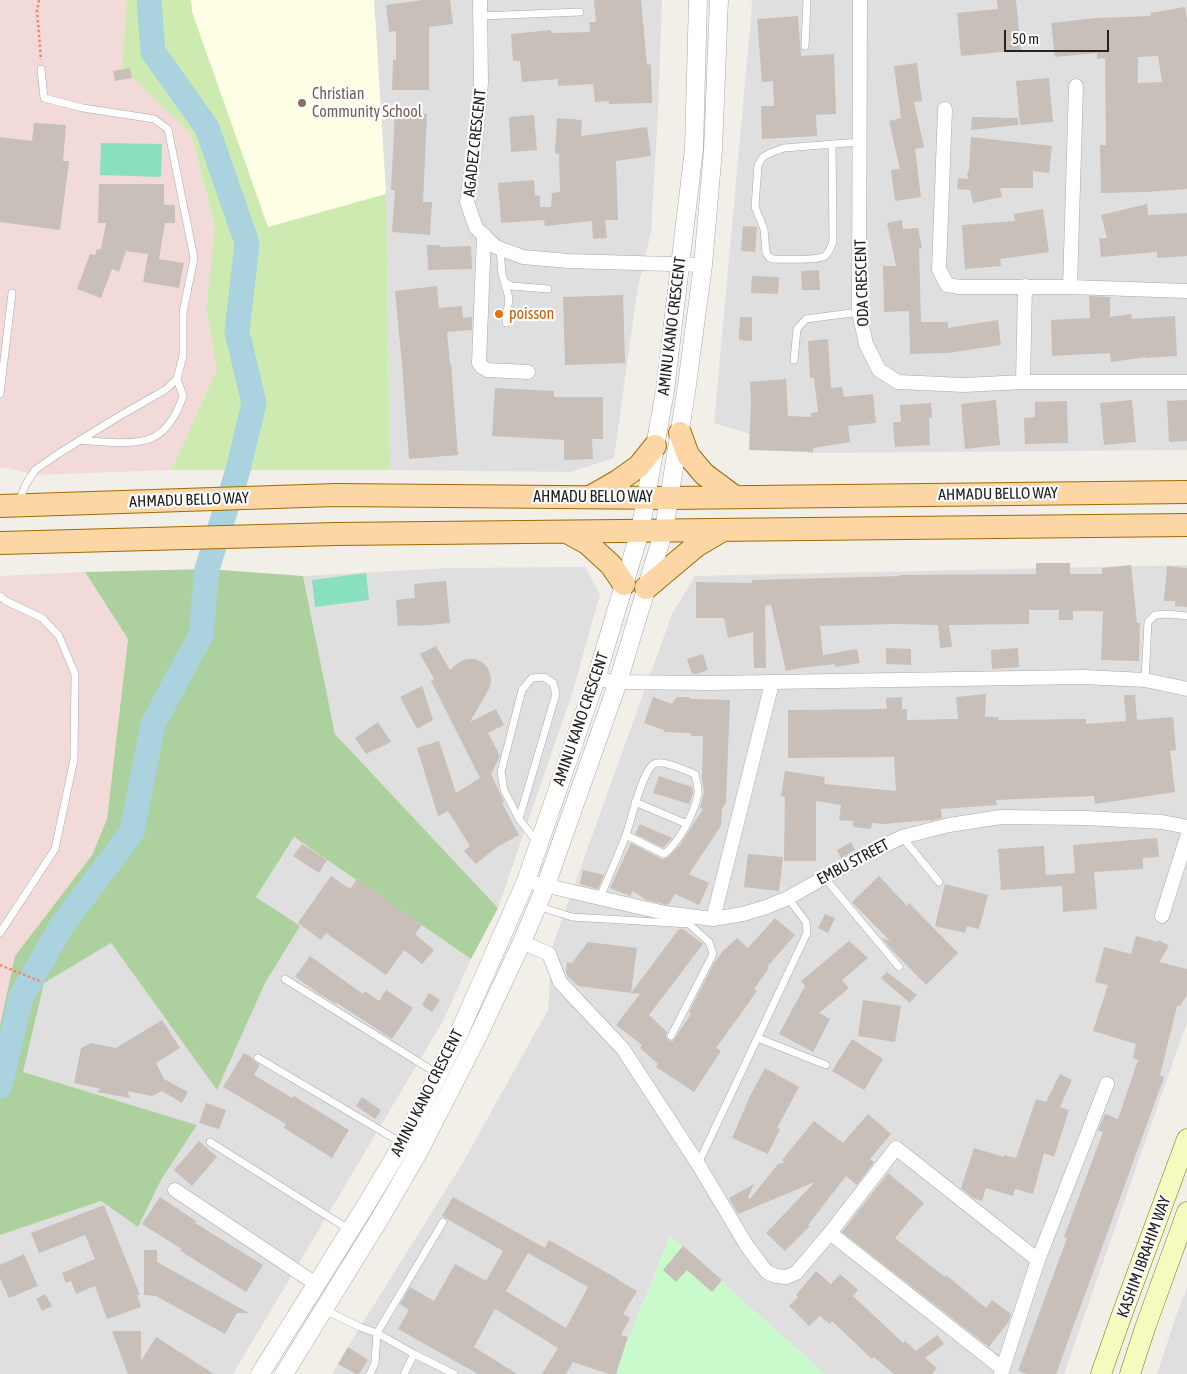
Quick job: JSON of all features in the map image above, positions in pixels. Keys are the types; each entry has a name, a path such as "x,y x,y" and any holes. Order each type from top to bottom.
{"main road":[{"path":"680,433 688,455 704,474 735,497"},
{"path":"590,497 639,466 655,446"},
{"name":"AHMADU BELLO WAY","path":"9,506 336,495 669,498 1187,492"},
{"name":"AHMADU BELLO WAY","path":"0,543 336,534 1187,526"},
{"path":"567,532 588,543 635,586 724,529"},
{"name":"KASHIM IBRAHIM WAY","path":"1101,1374 1187,1139"},
{"name":"KASHIM IBRAHIM WAY","path":"1130,1374 1187,1212"}],"street":[{"name":"AGADEZ CRESCENT","path":"480,0 481,83 467,202 476,228 496,247 523,257 568,261 703,265"},
{"name":"AMINU KANO CRESCENT","path":"284,1374 382,1216 418,1153 477,1038 522,942 546,885 618,682 635,586 640,531 666,382 694,149 698,0"},
{"name":"AMINU KANO CRESCENT","path":"260,1374 402,1144 459,1033 526,880 596,679 635,586 664,530 680,433 703,265 713,150 719,0"},
{"name":"ODA CRESCENT","path":"860,0 859,312 866,344 879,370 898,382 964,385 1023,382 1187,382"},
{"path":"1070,287 1076,86"},
{"path":"945,109 939,269 947,285 960,287 1025,286 1187,291"},
{"path":"484,235 480,363 482,368 487,370 528,372"},
{"path":"1023,382 1025,286"},
{"path":"596,679 618,682 772,683 1083,677 1146,680 1187,690"},
{"path":"713,919 772,683"},
{"name":"EMBU STREET","path":"526,880 665,912 713,919 743,914 788,898 862,856 902,837 949,825 1001,817 1085,818 1162,822 1187,827"},
{"path":"1162,916 1187,837"},
{"path":"522,942 550,954 560,982 623,1048 767,1272 776,1276 786,1277 796,1273 830,1233 896,1148 1038,1260"},
{"path":"830,1233 1002,1372 1038,1260 1108,1084"},
{"path":"175,1190 316,1284"}],"lane":[{"path":"805,46 807,0"},
{"path":"481,16 580,12"},
{"path":"9,506 34,470 80,440 165,390 177,379 183,356 183,312 194,258 168,129 154,119 83,108 44,98 42,69"},
{"path":"832,144 833,242 830,250 825,256 815,258 773,259 769,257 766,253 764,229 756,206 758,165 763,157 770,152 784,148 832,144 860,142"},
{"path":"500,249 502,274 508,298 506,323"},
{"path":"505,282 511,286 548,289"},
{"path":"0,394 12,293"},
{"path":"794,360 797,330 806,319 859,312"},
{"path":"80,440 112,443 141,441 154,437 162,431 179,407 184,396 177,379"},
{"path":"0,596 6,601 42,618 59,636 75,674 74,759 55,849 0,933"},
{"path":"1146,680 1148,622 1154,615 1187,616"},
{"path":"519,819 556,694 553,683 544,677 532,678 522,690 501,772 504,790 519,819 524,828 539,844"},
{"path":"600,897 626,835 635,802 648,769 655,763 662,762 695,774 698,792 687,824 669,850 664,854 626,835"},
{"path":"635,802 687,824"},
{"path":"902,837 939,882"},
{"path":"824,877 899,967"},
{"path":"698,1164 807,933 806,922 788,898"},
{"path":"536,906 572,917 689,924 710,942 713,954 671,1036"},
{"path":"0,923 9,919"},
{"path":"285,979 438,1075"},
{"path":"758,1038 826,1065"},
{"path":"258,1058 402,1144"},
{"path":"210,1142 350,1230"},
{"path":"370,1374 376,1363 377,1334 442,1222"},
{"path":"324,1309 454,1374"},
{"path":"404,1374 414,1354"}],"path":[{"path":"39,0 37,11 42,69"},
{"path":"0,965 42,982"}],"shaded area":[{"path":"0,0 127,0 122,67 191,134 215,227 206,309 217,369 171,470 34,475 9,468 0,468"},
{"name":"Christian Community School","path":"191,0 374,0 386,194 268,228 192,12"},
{"path":"374,0 662,0 651,232 637,292 614,458 571,472 390,470 386,194"},
{"path":"752,0 1187,0 1187,450 811,453 714,423"},
{"path":"1187,565 1187,1022 1064,1374 825,1374 670,1236 614,1374 332,1374 462,1164 548,1010 552,947 672,614 695,576"},
{"path":"585,567 600,594 573,691 498,908 335,734 303,576 448,568"},
{"path":"85,572 128,639 107,820 92,855 15,956 0,1025 0,576"},
{"path":"294,837 471,959 443,1021 233,1374 0,1374 0,1235 101,1201 138,1227 161,1180 197,1125 22,1072 43,983 111,943 217,1089 265,983 299,926 256,897"},
{"path":"1187,1288 1187,1374 1157,1374 1176,1316"}],"green space":[{"path":"127,0 191,0 192,12 268,227 386,194 390,470 171,470 217,369 206,309 215,227 191,134 122,67"},
{"path":"101,143 162,144 161,177 100,175"},
{"path":"207,569 303,576 335,734 498,908 471,959 294,837 256,897 300,926 265,983 217,1090 111,943 44,983 23,1072 197,1125 161,1180 138,1227 101,1201 0,1235 0,1025 15,956 92,855 107,819 128,639 85,572"},
{"path":"366,573 369,600 315,607 312,580"},
{"path":"670,1236 825,1374 614,1374"}],"building":[{"path":"423,0 450,0 453,24 429,27 429,90 392,90 393,60 396,60 396,31 389,32 386,5"},
{"path":"594,0 641,0 647,65 651,64 652,103 609,104 609,101 595,102 593,84 558,86 558,79 522,82 520,61 513,61 511,34 551,30 551,33 590,32 589,22 596,22"},
{"path":"997,0 1016,0 1021,50 961,56 957,13 998,9"},
{"path":"1185,7 1187,20 1187,189 1101,193 1100,145 1106,145 1105,58 1097,59 1097,53 1055,57 1051,23 1096,18 1151,16 1150,13","holes":["1158,56 1162,82 1138,83 1138,57"]},
{"path":"798,16 801,56 834,54 836,114 816,115 817,136 762,139 761,106 774,106 773,81 762,82 757,19"},
{"path":"917,63 922,101 914,102 924,147 915,149 921,197 895,201 891,170 900,169 889,121 901,118 894,66"},
{"path":"130,68 132,78 115,81 113,71"},
{"path":"1049,78 1053,122 1020,125 1016,81"},
{"path":"395,113 427,114 423,202 432,202 430,235 392,232 395,190 391,190"},
{"path":"534,115 537,150 511,152 509,117"},
{"path":"972,117 1018,118 1018,125 971,130"},
{"path":"557,118 582,120 581,136 647,127 651,156 616,161 618,220 605,220 607,238 593,239 592,221 545,226 544,220 501,223 498,183 534,180 535,196 540,195 540,207 551,207 552,193 560,192 559,154 555,153"},
{"path":"34,123 66,125 63,161 69,161 60,230 0,222 0,137 32,141"},
{"path":"971,137 1052,146 1049,173 1033,171 1033,188 1000,188 1002,197 973,203 970,190 957,189 958,178 968,179"},
{"path":"99,184 164,184 164,205 175,205 175,223 165,223 159,259 184,263 179,288 143,282 148,254 126,251 119,272 112,269 101,298 77,289 90,254 95,255 97,249 101,249 106,223 98,223"},
{"path":"1147,204 1148,215 1187,213 1187,256 1157,258 1157,252 1101,257 1099,238 1107,238 1101,215"},
{"path":"1043,209 1049,252 1000,259 1001,266 965,269 962,225 1015,221 1014,214"},
{"path":"902,220 903,229 918,228 922,248 919,249 921,322 948,322 948,328 998,320 1001,345 948,353 910,354 909,311 884,312 883,266 896,266 887,223"},
{"path":"743,226 757,227 755,252 741,251"},
{"path":"427,245 440,245 440,247 471,246 472,269 428,270"},
{"path":"819,270 820,290 802,290 801,271"},
{"path":"752,276 779,277 778,294 751,293"},
{"path":"437,286 439,308 462,306 463,318 472,317 472,330 447,332 458,455 409,459 395,291"},
{"path":"623,295 625,363 565,365 563,297"},
{"path":"1089,296 1110,297 1110,317 1131,314 1132,319 1175,316 1177,356 1146,357 1111,362 1110,353 1052,356 1051,320 1090,318"},
{"path":"740,317 752,317 752,341 739,340"},
{"path":"828,339 831,388 842,387 844,397 873,394 876,423 848,426 850,442 813,448 813,452 749,450 750,382 786,379 788,416 811,417 811,413 818,412 814,378 810,378 808,341"},
{"path":"495,388 554,391 554,397 603,397 603,439 592,439 593,459 564,460 564,440 492,436"},
{"path":"996,400 1000,445 965,449 961,404"},
{"path":"1132,400 1136,442 1104,445 1100,403"},
{"path":"1187,400 1187,441 1169,442 1167,401"},
{"path":"1067,401 1068,443 1025,444 1024,418 1035,417 1035,402"},
{"path":"931,403 932,417 929,418 930,445 895,447 893,422 901,422 900,405"},
{"path":"1036,563 1070,563 1070,574 1102,574 1102,568 1131,565 1137,623 1140,623 1139,661 1101,660 1103,611 1073,611 1073,620 1059,620 1059,610 1029,610 1029,624 949,625 952,647 940,648 938,625 820,626 823,655 857,649 860,663 835,667 835,664 786,671 771,605 765,606 766,668 754,668 753,632 728,638 724,618 696,618 696,582 752,583 752,580 900,575 1036,574"},
{"path":"1167,566 1187,568 1187,607 1175,606 1175,601 1164,601"},
{"path":"446,581 450,623 398,626 396,600 415,598 414,584"},
{"path":"436,646 450,670 461,661 468,659 475,659 487,667 490,673 490,687 470,722 496,709 504,725 488,733 500,756 491,774 504,802 502,803 519,835 497,847 476,864 464,851 470,846 448,811 438,816 417,748 439,741 456,793 480,778 431,681 434,679 420,654"},
{"path":"886,648 911,649 911,665 886,664"},
{"path":"1018,648 1019,667 992,669 991,650"},
{"path":"703,654 708,670 692,674 687,659"},
{"path":"422,686 433,720 417,729 400,697"},
{"path":"986,694 985,717 999,717 998,720 1086,719 1086,724 1126,721 1124,695 1135,695 1137,720 1173,717 1176,750 1170,751 1175,792 1095,804 1094,796 996,800 997,805 941,809 942,818 931,821 872,823 871,829 853,827 853,821 839,820 841,805 816,801 816,861 784,861 785,797 781,796 785,771 825,777 824,784 896,791 894,757 788,758 788,710 887,709 886,698 902,697 902,709 907,709 907,720 958,719 956,697"},
{"path":"653,697 672,704 677,697 730,700 726,802 722,809 721,826 689,874 709,883 699,905 675,894 668,905 646,900 633,891 630,896 610,888 631,843 662,859 667,858 680,845 703,809 700,808 704,792 702,779 703,736 691,736 691,733 664,732 664,730 644,723"},
{"path":"378,722 391,742 366,754 355,738"},
{"path":"659,776 692,787 693,793 689,804 653,793"},
{"path":"640,824 672,838 663,848 635,834"},
{"path":"1157,838 1159,857 1143,858 1143,869 1094,872 1097,909 1063,912 1062,886 1001,890 998,849 1044,846 1046,875 1075,873 1073,845"},
{"path":"851,842 855,850 841,858 837,850"},
{"path":"302,844 327,860 319,873 293,856"},
{"path":"748,854 783,857 779,891 744,887"},
{"path":"583,870 604,875 598,889 580,884"},
{"path":"331,876 350,889 357,879 422,925 415,934 434,950 422,964 404,950 386,975 326,933 321,940 298,923"},
{"path":"879,876 907,906 909,903 958,953 926,985 882,938 890,941 852,902"},
{"path":"945,884 988,895 979,929 967,926 965,933 935,926"},
{"path":"825,914 835,918 828,933 818,928"},
{"path":"775,918 795,935 767,967 769,968 754,989 757,991 716,1048 721,1051 694,1092 656,1067 658,1064 640,1048 642,1045 616,1025 640,994 631,993 679,929 683,929 703,944 649,1015 667,1032 667,1039 673,1041 691,1014 689,1012 714,963 723,951 737,938 748,948"},
{"path":"1136,936 1158,942 1159,940 1169,946 1159,962 1187,969 1187,995 1180,1006 1177,1006 1160,1075 1164,1077 1056,1374 1027,1374 1018,1371 1067,1238 1064,1237 1103,1132 1098,1130 1105,1114 1118,1119 1138,1060 1133,1058 1136,1044 1093,1031 1108,985 1095,982 1104,947 1131,954"},
{"path":"849,941 868,958 842,980 849,988 819,1013 830,1019 813,1052 779,1034 805,986 801,981"},
{"path":"588,942 637,948 631,993 578,986 568,977 566,973 567,962 572,963"},
{"path":"310,956 363,994 365,991 379,1001 386,990 413,1008 392,1039 295,977"},
{"path":"887,972 917,995 910,1003 881,978"},
{"path":"429,993 440,1000 432,1012 422,1005"},
{"path":"863,1000 901,1006 895,1042 858,1036"},
{"path":"162,1020 180,1048 156,1063 164,1079 188,1092 182,1103 162,1091 152,1096 127,1091 130,1098 97,1092 101,1089 74,1083 81,1048 91,1043 116,1048"},
{"path":"852,1039 883,1059 864,1090 832,1071"},
{"path":"244,1053 260,1065 254,1075 292,1098 294,1096 349,1130 332,1158 284,1128 286,1124 223,1087"},
{"path":"765,1068 799,1087 777,1128 780,1129 768,1154 732,1138 750,1096"},
{"path":"1060,1074 1072,1080 1060,1107 1069,1110 1054,1157 1044,1153 1033,1194 1015,1189 1013,1196 986,1188 982,1201 973,1198 961,1188 974,1148 1004,1157 1004,1155 1016,1158 1036,1099 1046,1102"},
{"path":"362,1097 381,1110 375,1119 356,1106"},
{"path":"206,1103 226,1110 219,1129 199,1123"},
{"path":"868,1114 891,1134 870,1159 874,1162 857,1185 846,1176 808,1225 810,1226 785,1251 766,1233 815,1182 738,1214 729,1198 754,1184 748,1198 750,1199 778,1164 785,1162 782,1160 814,1121 843,1143"},
{"path":"199,1141 217,1157 192,1186 174,1170"},
{"path":"888,1173 924,1203 895,1238 945,1277 946,1275 986,1308 992,1300 1011,1314 1009,1321 989,1347 842,1232"},
{"path":"160,1197 196,1221 195,1223 263,1265 246,1292 179,1250 183,1250 142,1224"},
{"path":"453,1197 545,1248 549,1240 637,1291 623,1314 630,1318 621,1335 628,1337 616,1374 609,1374 573,1362 566,1374 542,1374 558,1348 495,1309 474,1347 517,1374 478,1374 398,1329 409,1310 400,1304 410,1287 434,1301 455,1264 486,1281 503,1251 442,1216","holes":["528,1253 588,1287 566,1328 506,1291"]},
{"path":"104,1205 140,1295 137,1295 141,1307 107,1319 95,1286 76,1294 71,1281 66,1283 62,1273 95,1259 85,1235 39,1253 31,1233"},
{"path":"683,1246 722,1280 712,1292 687,1270 676,1282 663,1270"},
{"path":"144,1250 157,1250 157,1262 249,1313 237,1313 225,1334 156,1296 144,1295"},
{"path":"24,1254 38,1286 9,1298 0,1278 0,1265"},
{"path":"816,1271 831,1284 840,1274 858,1290 853,1296 903,1343 905,1341 916,1351 937,1335 944,1344 925,1358 937,1368 932,1374 894,1374 874,1357 872,1359 832,1321 830,1324 820,1316 809,1326 789,1306 798,1297 796,1295"},
{"path":"45,1294 52,1306 42,1311 36,1299"},
{"path":"112,1331 141,1331 141,1361 156,1337 214,1374 128,1374"},
{"path":"348,1347 368,1360 359,1374 338,1364"}],"waterway":[{"path":"0,1086 21,997 62,925 132,832 153,724 201,635 207,569 238,470 254,403 237,332 247,243 207,128 153,52 149,0"}],"place":[{"name":"Christian Community School","path":"302,103"},
{"name":"poisson","path":"499,314"}]}
